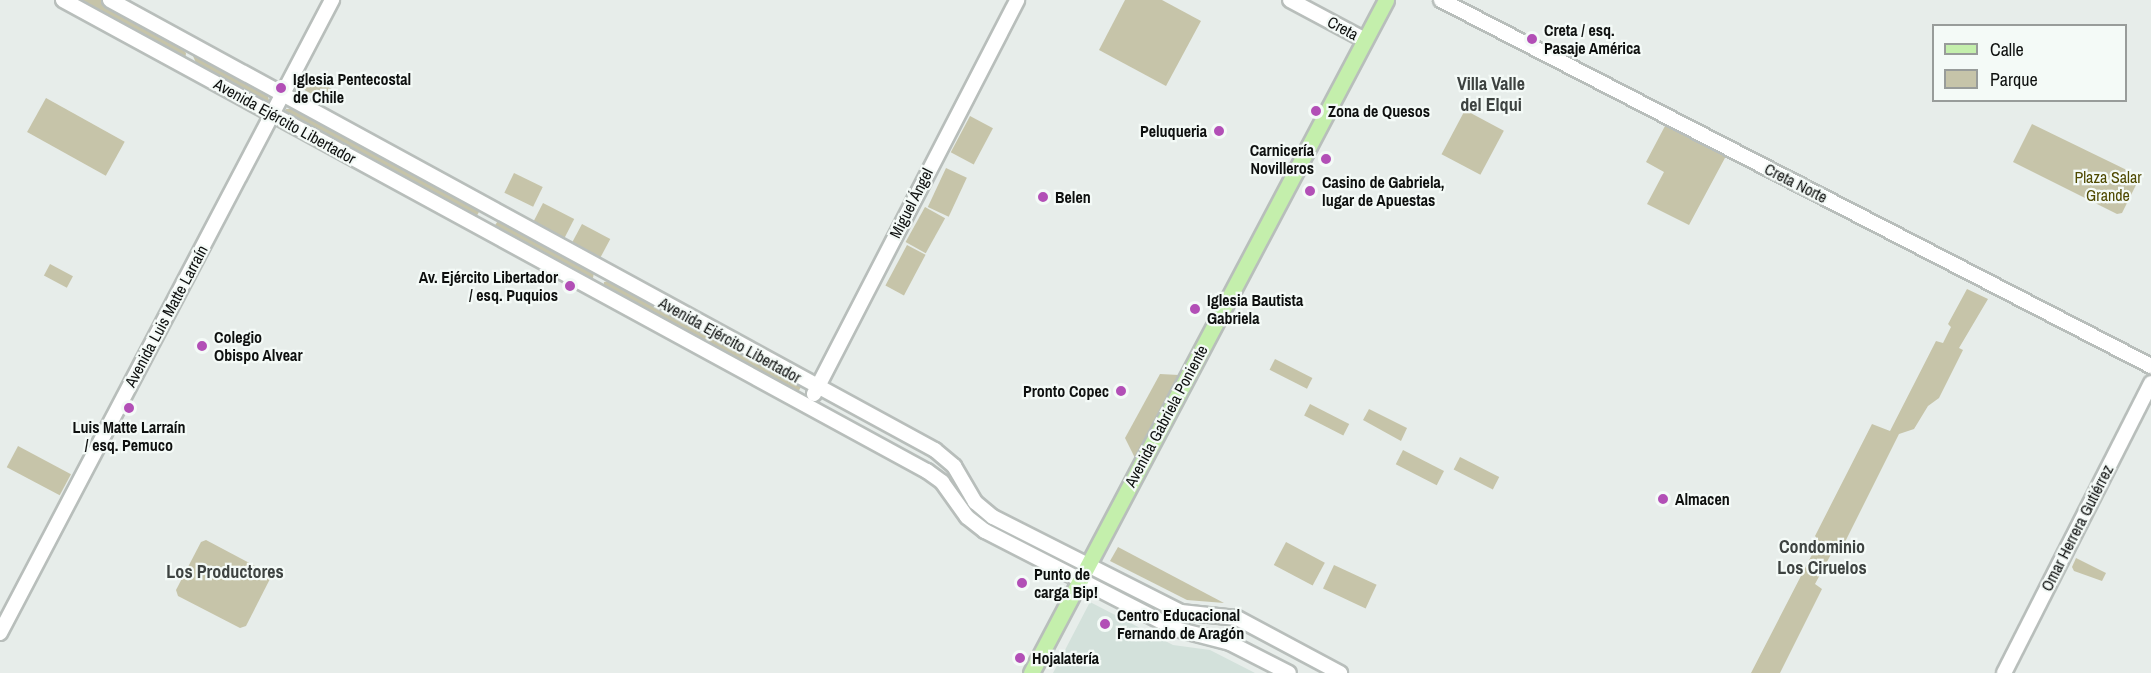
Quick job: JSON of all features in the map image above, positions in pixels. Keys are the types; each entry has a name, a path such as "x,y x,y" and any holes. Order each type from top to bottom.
{"main road":[{"name":"Avenida Ejército Libertador","path":"63,0 935,476 978,527 1188,615 1238,618 1340,673"},
{"name":"Avenida Ejército Libertador","path":"110,0 942,455 987,513 1176,629 1230,643 1289,673"},
{"name":"Avenida Luis Matte Larraín","path":"0,633 332,0"},
{"name":"Miguel Ángel","path":"808,407 1017,0"},
{"name":"Creta","path":"1290,0 1360,37"},
{"name":"Avenida Gabriela Poniente","path":"1031,673 1080,570 1360,37 1374,0"},
{"name":"Avenida Gabriela Poniente","path":"1360,37 1386,0"},
{"name":"Creta Norte","path":"1441,0 2151,366"},
{"name":"Omar Herrera Gutiérrez","path":"2004,673 2151,383"},
{"path":"872,441 871,428 882,421"},
{"name":"Avenida Gabriela Poniente","path":"1020,673 1080,570"}],"shaded area":[{"name":"Centro Educacional Fernando de Aragón","path":"1090,602 1173,645 1210,650 1255,673 1053,673"}],"green space":[{"path":"72,0 102,0 174,39 186,53 185,61"},
{"path":"1125,0 1162,0 1201,21 1166,86 1099,50"},
{"path":"197,55 267,94 270,103 267,106 200,72 193,56"},
{"path":"310,77 335,91 329,103 303,89"},
{"path":"46,98 125,142 106,176 27,132"},
{"path":"286,109 293,109 480,210 474,221 284,113"},
{"path":"1465,110 1504,131 1480,175 1442,154"},
{"path":"970,116 993,128 974,164 951,152"},
{"name":"Plaza Salar Grande","path":"2032,124 2137,175 2139,179 2122,213 2117,214 2013,162"},
{"path":"1665,126 1726,156 1689,225 1647,204 1664,172 1646,162"},
{"path":"946,168 967,178 949,217 928,207"},
{"path":"514,173 543,187 533,207 504,193"},
{"path":"543,203 574,219 562,243 531,227"},
{"path":"925,207 945,218 926,253 906,242"},
{"path":"500,218 594,272 593,278 589,280 493,228"},
{"path":"582,224 610,239 598,263 569,248"},
{"path":"907,245 926,255 904,295 885,286"},
{"path":"50,264 73,276 67,288 44,275"},
{"path":"609,281 803,383 796,396 603,290 604,282"},
{"path":"1967,289 1988,299 1959,348 1963,350 1939,398 1928,406 1914,429 1899,434 1842,548 1836,545 1815,584 1822,589 1780,673 1751,673 1819,541 1815,536 1872,424 1890,431 1936,341 1943,343 1951,327 1948,324"},
{"path":"1275,359 1312,378 1307,389 1270,370"},
{"path":"1160,374 1179,375 1135,458 1125,438"},
{"path":"1310,404 1349,424 1343,436 1304,416"},
{"path":"1369,409 1407,428 1401,441 1363,420"},
{"path":"18,446 71,474 60,495 7,467"},
{"path":"1403,450 1444,471 1437,485 1396,464"},
{"path":"1460,457 1499,477 1493,489 1454,469"},
{"path":"206,540 272,575 246,626 240,628 178,596 176,590 201,542"},
{"path":"1286,542 1325,563 1313,586 1274,565"},
{"path":"1118,547 1224,603 1187,600 1110,561"},
{"path":"2076,558 2106,573 2102,581 2074,571 2072,567"},
{"path":"1334,565 1377,585 1366,608 1323,589"}],"place":[{"name":"Creta / esq. Pasaje América","path":"1532,39"},
{"name":"Iglesia Pentecostal de Chile","path":"281,88"},
{"name":"Zona de Quesos","path":"1316,111"},
{"name":"Peluqueria","path":"1219,131"},
{"name":"Carnicería Novilleros","path":"1326,159"},
{"name":"Casino de Gabriela, lugar de Apuestas","path":"1310,191"},
{"name":"Belen","path":"1043,197"},
{"name":"Av. Ejército Libertador / esq. Puquios","path":"570,286"},
{"name":"Iglesia Bautista Gabriela","path":"1195,309"},
{"name":"Colegio Obispo Alvear","path":"202,346"},
{"name":"Pronto Copec","path":"1121,391"},
{"name":"Luis Matte Larraín / esq. Pemuco","path":"129,408"},
{"name":"Almacen","path":"1663,499"},
{"name":"Punto de carga Bip!","path":"1022,583"},
{"name":"Centro Educacional Fernando de Aragón","path":"1105,624"},
{"name":"Hojalatería","path":"1020,658"}],"district":[{"name":"Villa Valle del Elqui","path":"1491,95"},
{"name":"Condominio Los Ciruelos","path":"1822,558"},
{"name":"Los Productores","path":"225,572"}]}
